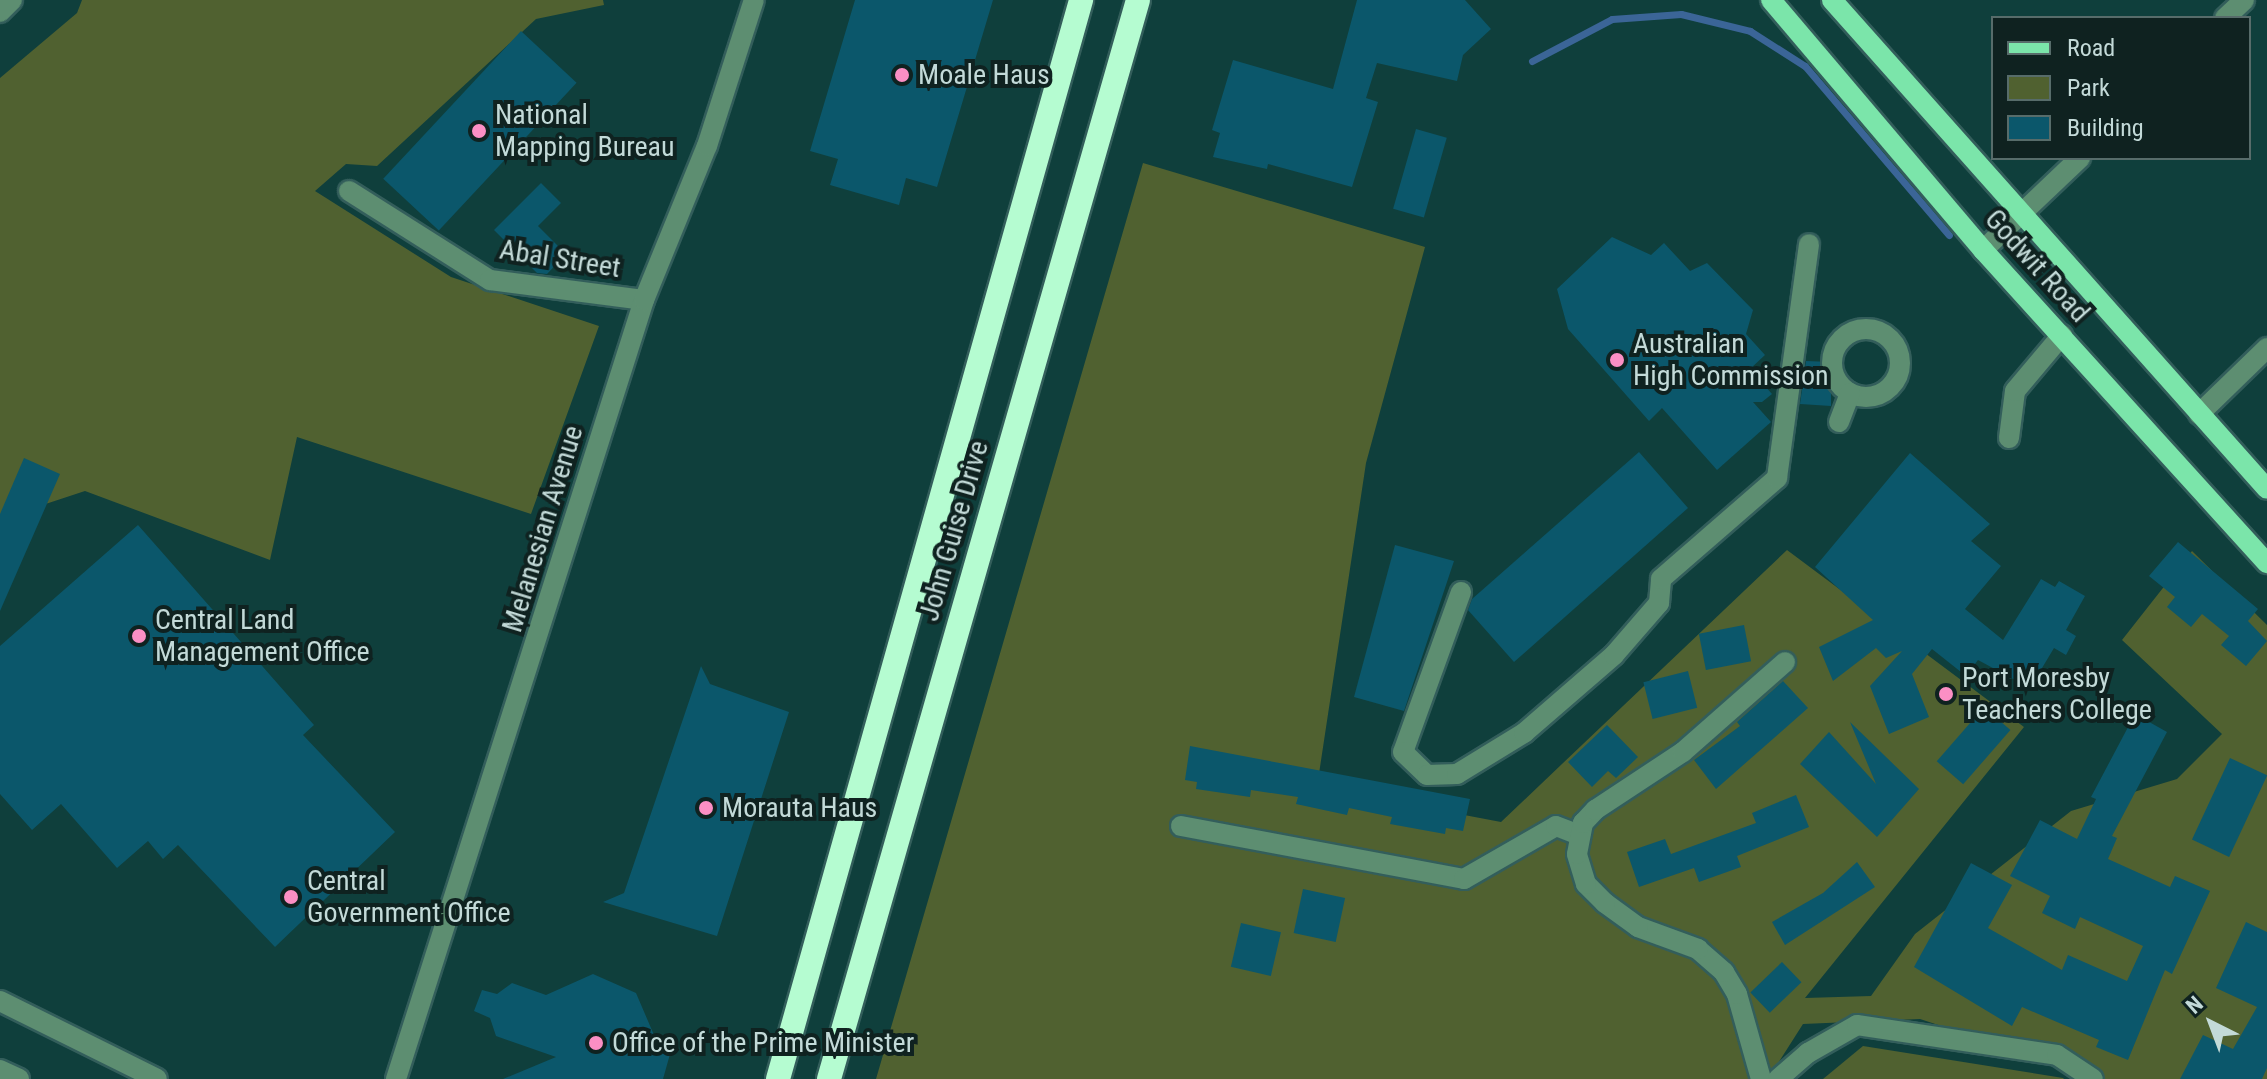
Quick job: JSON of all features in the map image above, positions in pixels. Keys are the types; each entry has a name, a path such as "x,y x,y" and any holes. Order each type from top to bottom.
{"highway":[{"name":"John Guise Drive","path":"778,1079 1081,0"},
{"name":"John Guise Drive","path":"829,1079 1138,0"}],"main road":[{"name":"Godwit Road","path":"1771,0 1983,250 2267,563"},
{"name":"Godwit Road","path":"1832,0 2020,216 2267,489"}],"street":[{"path":"0,12 12,0"},
{"name":"Melanesian Avenue","path":"396,1079 644,300 707,146 754,0"},
{"path":"2227,16 2244,0"},
{"path":"1983,250 2078,160"},
{"name":"Abal Street","path":"349,191 490,280 644,300"},
{"path":"1461,592 1403,752 1427,775 1457,774 1524,733 1614,655 1659,603 1661,579 1777,478 1797,352 1809,244"},
{"path":"1870,329 1887,336 1899,355 1897,376 1882,392 1850,393 1836,380 1833,352 1844,337 1870,329"},
{"path":"2009,438 2015,391 2062,335"},
{"path":"2199,414 2267,348"},
{"path":"1797,352 1833,352"},
{"path":"1839,422 1850,393"},
{"path":"1761,1079 1737,994 1724,972 1698,949 1638,927 1605,903 1586,884 1578,865 1580,835 1595,810 1683,752 1785,662"},
{"path":"1181,826 1464,879 1556,826 1580,835"},
{"path":"0,1001 157,1079"},
{"path":"1778,1079 1808,1053 1857,1025 1962,1044 2031,1049 2057,1055 2093,1079"},
{"path":"0,1070 19,1079"}],"green space":[{"path":"82,0 603,0 604,5 536,19 377,166 346,164 315,191 451,277 599,326 531,514 297,437 270,560 85,491 0,519 0,78 77,13"},
{"path":"1143,163 1425,247 1366,463 1317,787 1501,822 1787,550 2024,727 1805,998 1871,996 1915,934 2071,811 2177,779 2222,734 2122,640 2192,551 2267,625 2267,1079 2103,1079 1920,1019 1803,1024 1768,1079 876,1079"},
{"path":"1863,1046 2063,1078 2064,1079 1823,1079"}],"building":[{"name":"Moale Haus","path":"855,0 993,0 937,187 906,178 899,205 830,185 838,159 810,151"},
{"path":"1357,0 1465,0 1491,29 1463,55 1457,81 1377,63 1366,98 1378,102 1352,187 1268,164 1267,169 1213,157 1220,133 1212,130 1233,60 1333,89"},
{"name":"National Mapping Bureau","path":"521,31 577,83 439,231 383,179"},
{"path":"1416,129 1447,138 1424,218 1393,209"},
{"path":"541,183 561,203 538,226 566,254 547,274 537,273 494,230"},
{"path":"1612,237 1651,255 1664,243 1690,271 1707,263 1753,310 1746,334 1765,355 1750,369 1772,394 1762,402 1753,402 1771,422 1717,470 1662,408 1649,421 1568,329 1557,289"},
{"path":"1806,361 1831,362 1831,406 1800,404"},
{"path":"1639,452 1688,508 1514,662 1468,610 1472,599"},
{"path":"1910,453 1990,524 1971,541 2001,566 1965,609 2003,640 2041,579 2055,587 2059,581 2085,596 2066,630 2076,636 2066,655 2054,648 2030,688 1978,660 1966,676 1932,649 1912,674 1929,717 1889,734 1870,686 1902,651 1886,658 1876,648 1833,681 1819,647 1873,620 1815,567"},
{"path":"24,458 60,474 0,611 0,514"},
{"path":"138,525 314,725 303,735 395,832 275,947 178,845 163,859 148,841 117,868 61,804 32,830 0,794 0,646"},
{"path":"2178,542 2258,609 2248,621 2267,641 2246,666 2221,645 2229,636 2202,614 2191,627 2167,607 2175,597 2149,576"},
{"path":"1395,545 1454,561 1404,711 1354,697"},
{"path":"1744,625 1751,661 1706,670 1699,634"},
{"name":"Morauta Haus","path":"701,666 710,684 789,712 717,936 603,902 624,893"},
{"path":"1688,671 1697,708 1653,719 1643,682"},
{"path":"1783,681 1808,708 1716,789 1694,760 1740,726 1737,722"},
{"path":"1984,707 2010,730 1963,784 1937,761"},
{"path":"2135,714 2167,732 2112,836 2117,838 2108,859 2170,887 2175,876 2210,891 2172,974 2165,970 2128,1060 2096,1047 2099,1040 2022,1007 2012,1026 1914,967 1971,863 2012,885 1988,928 2062,970 2068,955 2127,981 2143,946 2080,917 2075,929 2042,913 2050,896 2010,876 2040,820 2077,839 2096,799 2091,797"},
{"path":"1850,722 1919,789 1877,837 1800,764 1829,732 1876,784"},
{"path":"1607,725 1638,757 1616,778 1608,771 1592,787 1568,762"},
{"path":"1190,746 1470,799 1463,831 1446,828 1445,834 1390,824 1392,817 1349,808 1347,815 1296,804 1298,797 1251,790 1250,797 1196,789 1197,782 1185,780"},
{"path":"2230,758 2267,776 2229,857 2192,840"},
{"path":"1796,795 1809,827 1737,856 1741,867 1699,882 1694,868 1639,887 1627,852 1665,839 1671,854 1756,823 1752,813"},
{"path":"1857,862 1875,887 1785,945 1772,922 1823,893"},
{"path":"1303,889 1345,898 1336,942 1294,933"},
{"path":"2246,922 2267,932 2267,1068 2262,1079 2180,1079 2203,1035 2233,1049 2257,1007 2216,988"},
{"path":"1241,923 1281,932 1271,976 1231,967"},
{"path":"1782,962 1801,982 1770,1013 1750,993"},
{"path":"593,974 636,993 654,1035 674,1040 663,1079 503,1079 556,1057 496,1036 490,1018 474,1011 482,990 497,994 512,983 546,995"}],"waterway":[{"path":"1532,61 1612,19 1681,14 1750,31 1805,66 1949,235"}],"place":[{"name":"Moale Haus","path":"902,75"},
{"name":"National Mapping Bureau","path":"479,131"},
{"name":"Australian High Commission","path":"1617,360"},
{"name":"Central Land Management Office","path":"139,636"},
{"name":"Port Moresby Teachers College","path":"1946,694"},
{"name":"Morauta Haus","path":"706,808"},
{"name":"Central Government Office","path":"291,897"},
{"name":"Office of the Prime Minister","path":"596,1043"}]}
